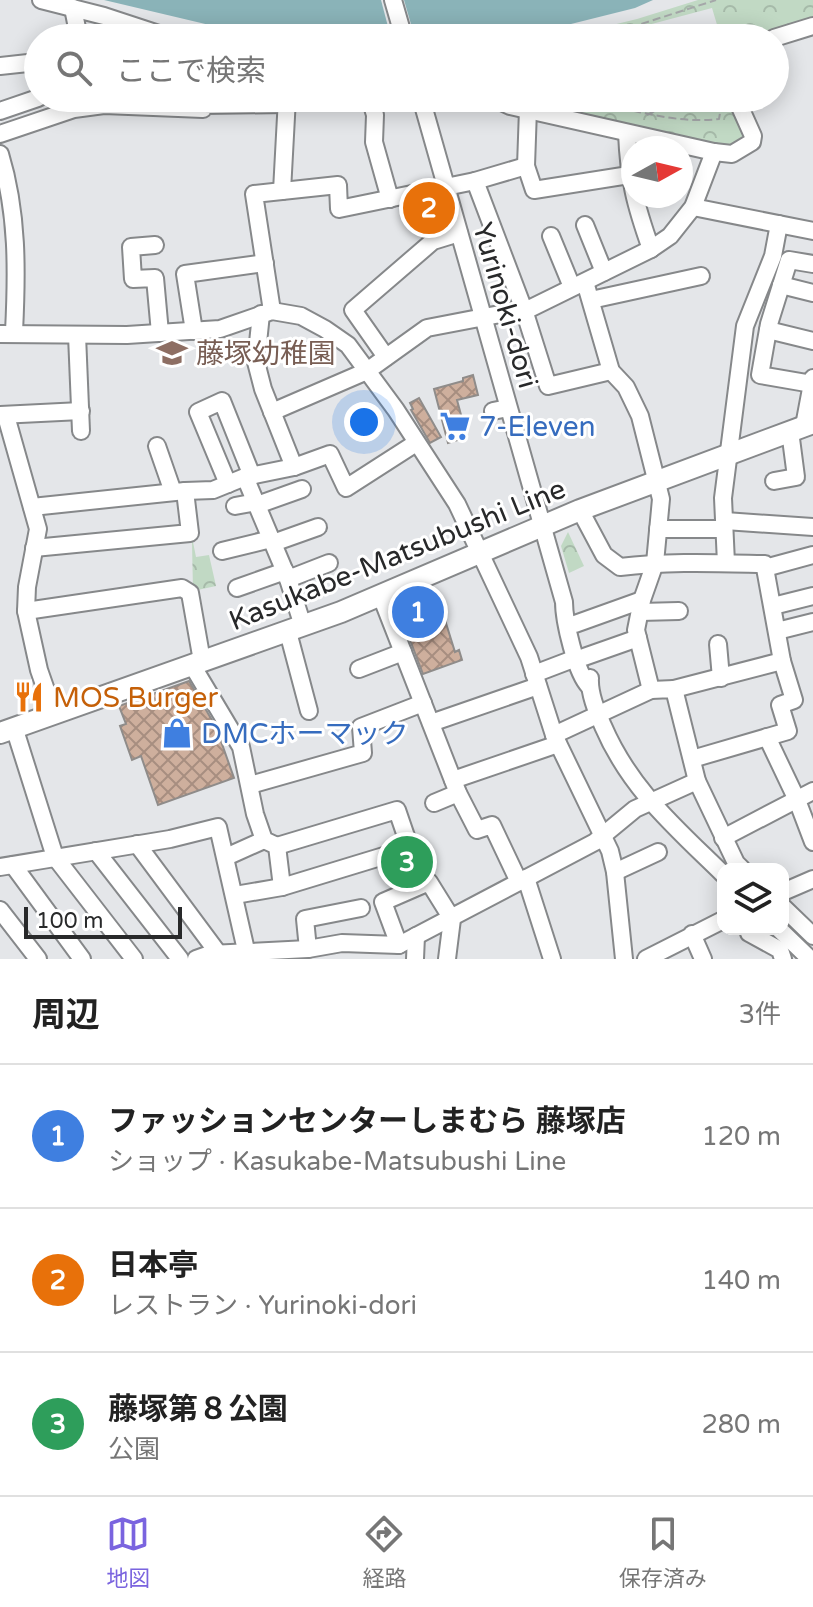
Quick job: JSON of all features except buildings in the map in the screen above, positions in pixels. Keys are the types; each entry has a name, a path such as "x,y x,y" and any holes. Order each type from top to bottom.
{"main road":[{"name":"Kasukabe-Matsubushi Line","path":"7,730 296,629 381,596 580,510 802,427"}],"street":[{"path":"41,0 125,24"},
{"path":"393,0 400,24"},
{"path":"73,8 76,24"},
{"path":"789,33 813,26"},
{"path":"0,66 24,63"},
{"path":"0,111 24,103"},
{"path":"0,134 48,112"},
{"path":"282,191 286,112"},
{"path":"374,112 374,142 390,199"},
{"name":"Yurinoki-dori","path":"425,112 482,315 500,409 542,526 564,602"},
{"path":"528,112 526,166 534,190 621,176"},
{"path":"542,112 732,154 752,142 752,130 743,112"},
{"path":"714,152 693,207 813,231"},
{"path":"0,154 8,180 17,259 7,333 77,335 220,329 267,312 301,316 348,345 440,475 481,551 536,680 556,740 603,835 615,872 624,959"},
{"path":"294,467 256,362 267,312 265,263 254,194 338,185 339,209 446,188 526,166"},
{"path":"475,181 524,310 548,386 611,371"},
{"path":"636,208 651,249"},
{"path":"272,412 367,371 427,328 482,315 524,310 579,285 651,249 670,236 692,208"},
{"path":"726,563 723,498 745,326 773,256 779,224"},
{"path":"585,225 604,272"},
{"path":"386,357 353,310 433,241 459,233"},
{"path":"551,236 591,300 611,371 626,387 640,416 661,499 655,563 636,630 651,690"},
{"path":"155,245 131,247 133,279 155,278 160,333"},
{"path":"774,481 796,477 812,381 760,375 768,330 789,260 813,264"},
{"path":"194,331 185,274 265,263"},
{"path":"591,300 701,276"},
{"path":"781,285 813,293"},
{"path":"768,330 813,341"},
{"path":"77,335 81,431"},
{"path":"228,484 198,412 222,401 256,504 286,575 309,711"},
{"path":"54,713 39,670 26,611 27,587 38,529 3,416 81,411"},
{"path":"32,507 213,490 249,476 294,467 330,454 346,488 416,443"},
{"path":"34,548 190,533 179,491 157,446"},
{"path":"235,506 256,504 302,489"},
{"path":"580,510 604,555 620,567 655,563 765,564 782,661 794,700 780,705 788,731 692,759"},
{"path":"658,529 724,525 813,527"},
{"path":"222,551 272,541 318,527"},
{"path":"765,568 813,555"},
{"path":"237,588 329,563"},
{"path":"26,611 182,588 190,593 197,663 241,747 255,814 271,843 282,887"},
{"path":"381,596 456,786 477,830 492,825 523,880 552,959"},
{"path":"773,606 813,596"},
{"path":"564,602 575,624 580,657"},
{"path":"564,602 599,715 619,759 650,802 717,868"},
{"path":"575,624 641,606 679,611"},
{"path":"777,631 813,622"},
{"path":"431,723 536,680 580,657 638,638"},
{"path":"718,644 721,678"},
{"path":"359,669 403,652"},
{"path":"434,803 456,786 556,740 651,690 674,689 782,661"},
{"path":"674,689 697,781 736,863"},
{"path":"250,785 363,753 361,727 423,703"},
{"path":"7,730 55,857 134,959"},
{"path":"767,737 813,842"},
{"path":"196,959 218,953 247,956 342,943 399,945 603,835 635,809 697,781"},
{"path":"723,838 813,791"},
{"path":"226,857 397,810 410,848 282,887 235,895"},
{"path":"82,959 6,866 218,827 247,956"},
{"path":"137,844 218,953"},
{"path":"96,851 180,959"},
{"path":"615,872 658,852"},
{"path":"789,889 813,879"},
{"path":"399,945 383,902 429,882 452,919 447,959"},
{"path":"308,949 305,919 361,908"},
{"path":"0,910 38,959"},
{"path":"789,913 813,936"},
{"path":"646,959 665,954 692,934 717,923"},
{"path":"692,934 703,959"},
{"path":"753,935 780,950 783,959"},
{"path":"785,935 810,959"},
{"path":"415,959 416,936"}],"path":[{"path":"641,24 716,0"},
{"path":"635,112 646,116 699,121 719,119 720,112"},
{"path":"646,116 653,112"}],"green space":[{"path":"698,0 813,0 813,23 789,30 789,24 717,24 712,8 652,24 616,24"},
{"path":"562,112 738,112 750,137 732,150 693,141 693,136 670,136"},
{"path":"568,532 584,566 569,573 561,546"},
{"path":"188,537 192,537 196,557 209,555 216,586 193,591 192,543"},
{"path":"418,851 422,863 395,874 391,860"}],"water":[{"path":"104,0 653,0 635,8 571,24 206,24"}],"pier":[{"path":"381,0 404,0 411,24 387,24"}],"place":[{"name":"日本亭","path":"429,208"},
{"name":"藤塚幼稚園","path":"172,353"},
{"name":"7-Eleven","path":"455,426"},
{"name":"ファッションセンターしまむら 藤塚店","path":"418,612"},
{"name":"MOS Burger","path":"29,697"},
{"name":"DMCホーマック","path":"177,733"},
{"name":"藤塚第８公園","path":"407,862"}]}
